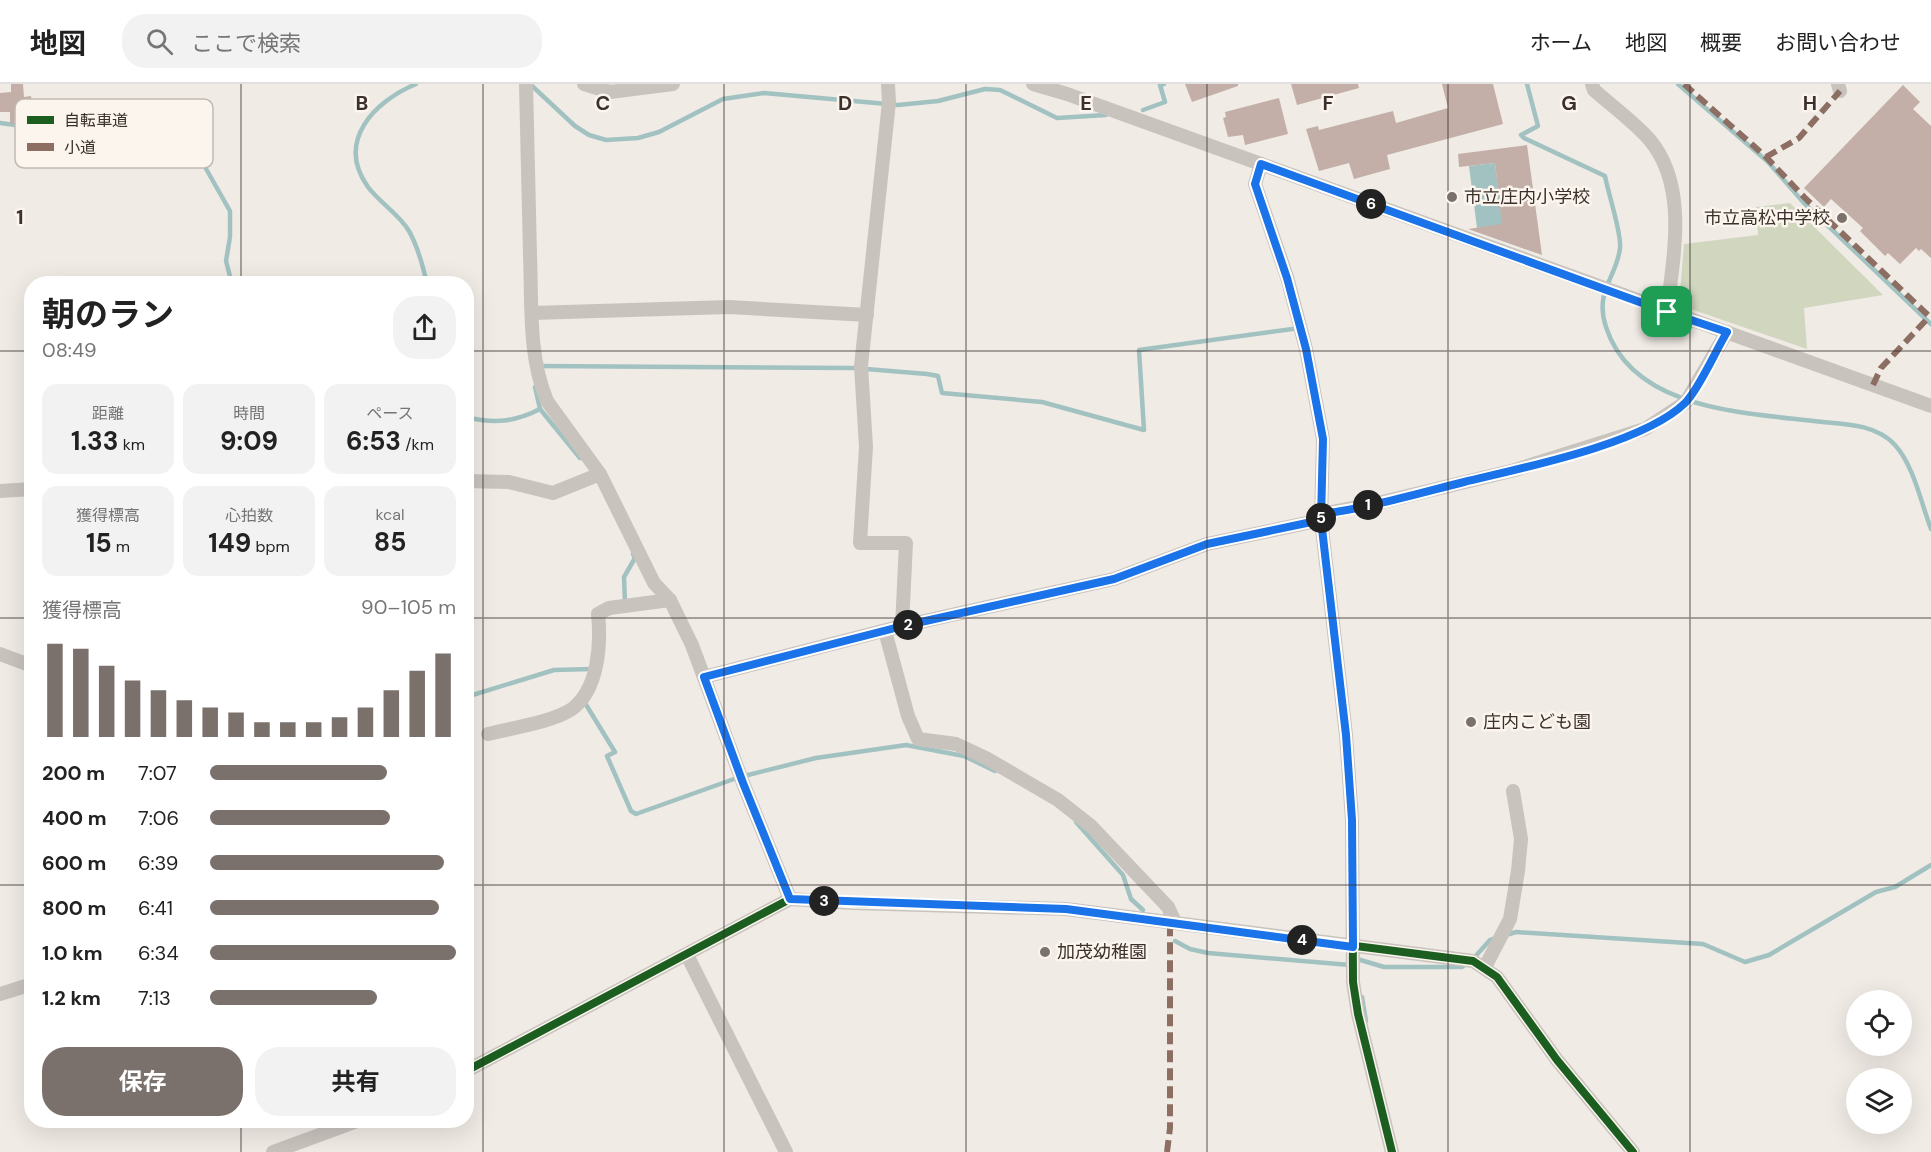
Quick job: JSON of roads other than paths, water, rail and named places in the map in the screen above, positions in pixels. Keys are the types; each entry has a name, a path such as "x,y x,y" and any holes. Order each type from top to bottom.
{"street":[{"path":"526,84 532,313 537,366 547,401 596,475 654,583 670,600 704,677 743,783 790,899"},
{"path":"584,84 610,92 673,84"},
{"path":"888,84 889,104 862,368 866,447 860,543 906,543 903,626"},
{"path":"1033,84 1067,93 1605,290 1931,406"},
{"path":"1592,84 1594,90 1648,138 1669,178 1674,197 1674,244 1667,312"},
{"path":"1261,164 1255,184 1287,278 1323,439 1324,515 1352,820 1353,965 1358,1014 1392,1152"},
{"path":"532,313 729,307 867,315"},
{"path":"704,677 903,626 1114,579 1207,544 1515,470 1616,440 1659,422 1687,400 1727,332"},
{"path":"474,481 509,482 553,493 596,475"},
{"path":"0,491 24,490"},
{"path":"488,734 550,718 572,709 585,696 598,650 598,614 609,608 670,600"},
{"path":"885,631 908,716 918,739 956,744 986,758 1058,800 1091,826 1168,907 1175,922"},
{"path":"0,654 24,663"},
{"path":"1475,962 1501,936 1510,919 1521,839 1513,791"},
{"path":"474,1067 790,899 1066,909 1475,962 1497,977 1550,1051 1633,1152"},
{"path":"687,955 786,1152"},
{"path":"0,994 24,986"},
{"path":"273,1152 338,1128"}],"water":[{"path":"1495,163 1502,220 1506,224 1477,228 1469,166"}],"waterway":[{"path":"416,84 401,91 374,112 364,125 358,139 356,154 359,170 368,187 409,231 425,276"},
{"path":"530,84 575,126 589,135 606,140 638,138 659,132 723,99 764,93 898,105 938,101 985,89 1000,90 1057,118 1106,115"},
{"path":"1143,110 1165,102 1160,85 1164,84"},
{"path":"1527,84 1538,126 1521,135 1605,176 1617,224 1620,248 1604,294 1603,314 1606,327 1620,355 1641,376 1667,392 1697,403 1762,415 1852,425 1880,433 1895,445 1907,463 1931,529"},
{"path":"1678,84 1768,162 1804,203 1931,324"},
{"path":"0,123 15,125"},
{"path":"206,168 230,211 230,237 226,261 230,276"},
{"path":"537,366 854,368 927,374 938,376 942,393 1042,402 1144,430 1139,350 1300,328"},
{"path":"474,419 486,421 513,419 540,409 535,387"},
{"path":"540,409 580,458"},
{"path":"625,603 624,577 635,558 633,554"},
{"path":"474,695 554,670 592,669"},
{"path":"586,700 585,703 615,752 607,756 631,811 636,814 734,779"},
{"path":"748,775 816,758 906,745 964,756 995,771"},
{"path":"1076,822 1123,875 1131,899 1143,910"},
{"path":"1506,935 1516,932 1703,944 1745,962 1769,955 1876,892 1895,887 1931,865"},
{"path":"1473,959 1490,940 1498,937"},
{"path":"1175,941 1190,949 1208,953 1350,965"},
{"path":"1357,959 1384,967 1462,967 1466,964"},
{"path":"1362,997 1366,1021"}],"place":[{"name":"市立庄内小学校","path":"1452,197"},
{"name":"市立高松中学校","path":"1842,218"},
{"name":"庄内こども園","path":"1471,722"},
{"name":"加茂幼稚園","path":"1045,952"}]}
